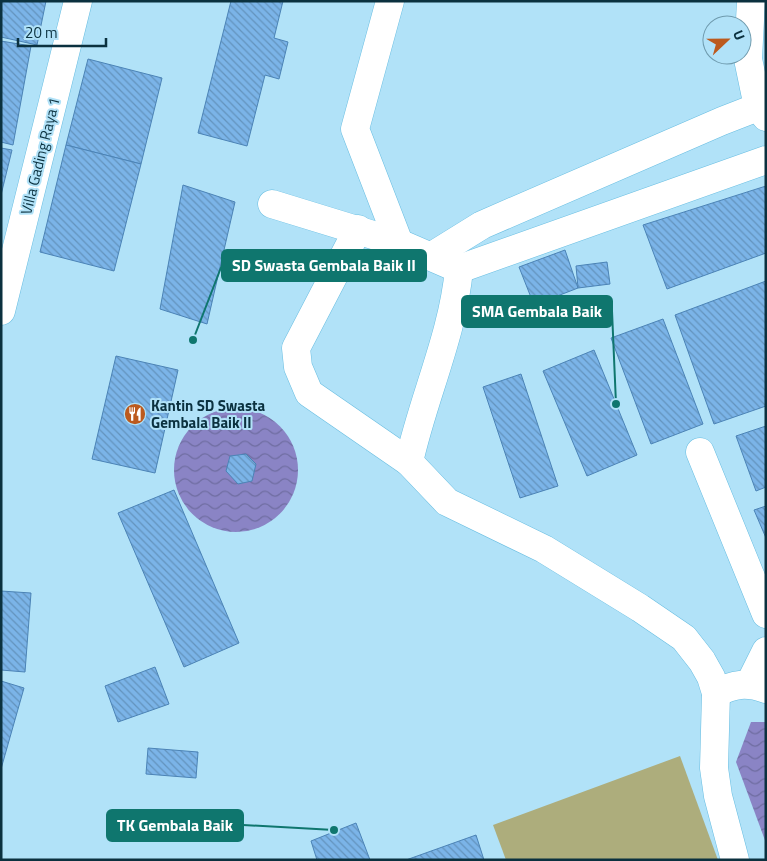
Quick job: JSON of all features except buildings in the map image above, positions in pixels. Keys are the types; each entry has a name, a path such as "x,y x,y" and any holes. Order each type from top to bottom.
{"street":[{"name":"Villa Gading Raya 1","path":"1,311 78,1"},
{"path":"390,1 355,129 399,243"},
{"path":"432,256 482,224 564,188 762,112 748,59 751,1"},
{"path":"272,204 399,243 459,269 766,160"},
{"path":"358,229 296,348 298,367 309,393 409,462 448,502 544,549 640,608 684,638 702,661 711,677 716,694 714,768 718,796 735,860"},
{"path":"409,462 418,422 456,301 459,269"},
{"path":"700,452 766,614"},
{"path":"716,694 727,688 758,686 766,651"}],"green space":[{"path":"680,756 718,860 506,860 493,825"}],"water":[{"path":"236,408 260,412 280,426 294,446 298,470 294,494 280,514 260,528 236,532 212,528 192,514 178,494 174,470 178,446 192,426 212,412"},
{"path":"751,722 766,722 766,843 736,762"}],"place":[{"name":"SD Swasta Gembala Baik II","path":"193,340"},
{"name":"SMA Gembala Baik","path":"616,404"},
{"name":"Kantin SD Swasta Gembala Baik II","path":"135,414"},
{"name":"TK Gembala Baik","path":"334,830"}]}
